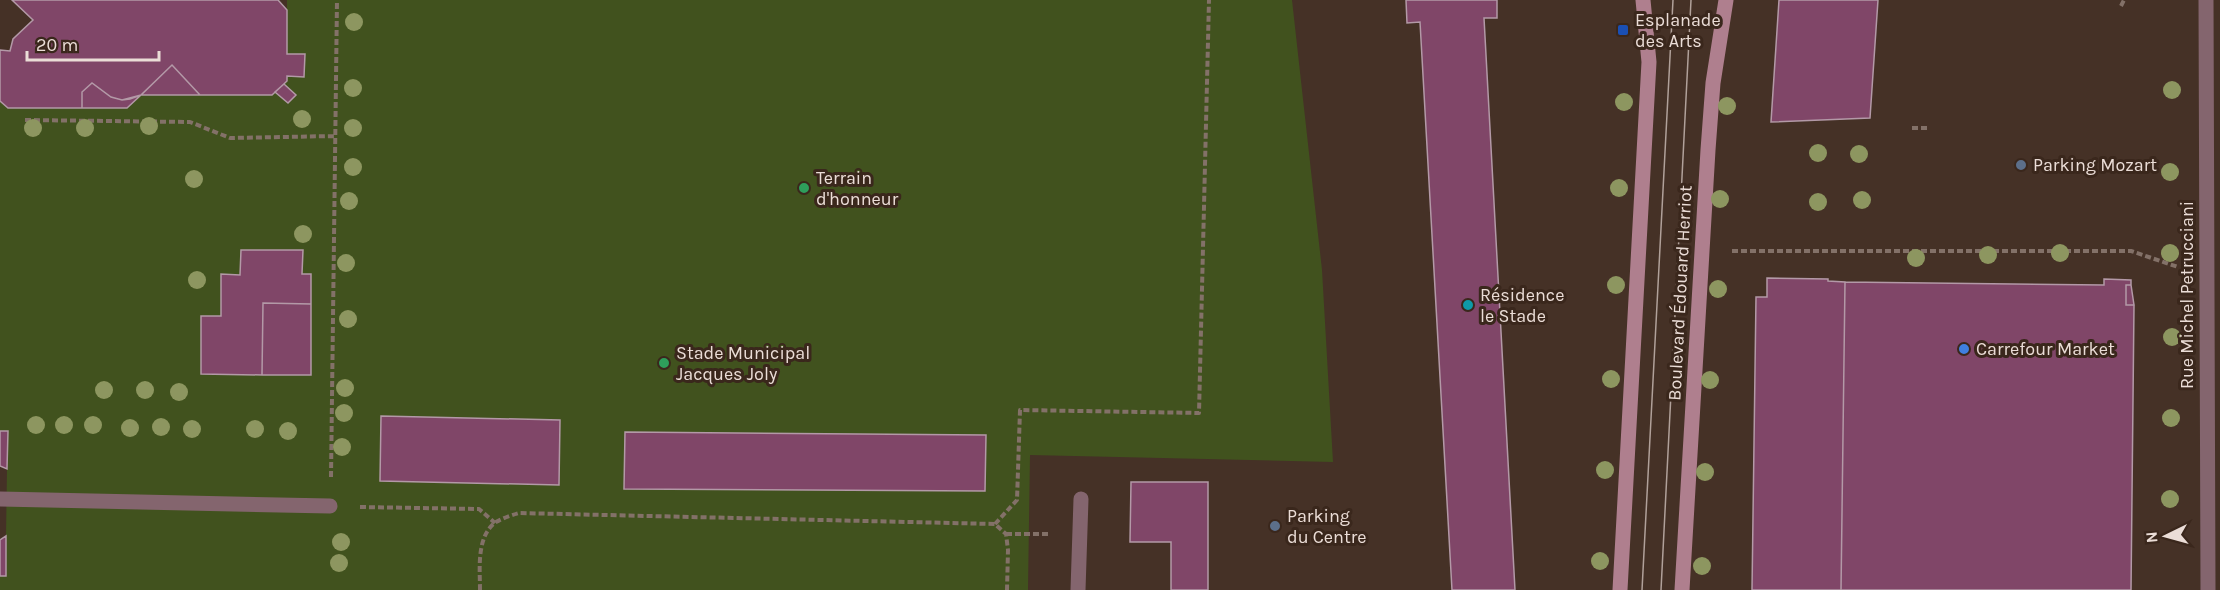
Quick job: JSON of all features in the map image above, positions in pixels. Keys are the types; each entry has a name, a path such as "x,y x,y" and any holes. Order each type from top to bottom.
{"main road":[{"path":"1620,590 1649,62 1643,0"},
{"name":"Boulevard Édouard Herriot","path":"1682,590 1713,83 1726,0"}],"street":[{"name":"Rue Michel Petrucciani","path":"2206,0 2208,590"},
{"path":"0,499 330,506"},
{"path":"1078,590 1081,499"}],"path":[{"path":"337,0 330,506 479,509 495,523"},
{"path":"995,525 1017,500 1020,410 1199,412 1209,0"},
{"path":"2121,6 2124,0"},
{"path":"25,120 190,122 230,138 335,136"},
{"path":"1911,128 1929,128"},
{"path":"1701,251 2131,251 2206,276"},
{"path":"480,590 481,548 495,523 519,513 995,525 1005,534 1008,550 1007,590"},
{"path":"1005,534 1079,535"}],"green space":[{"name":"Stade Municipal Jacques Joly","path":"287,0 1292,0 1322,270 1333,462 1030,455 1028,590 0,590 0,540 6,536 7,469 0,466 0,101 8,108 127,108 141,95 272,95 275,92 288,103 295,95 284,84 287,76 304,76 305,54 287,54"}],"building":[{"path":"12,0 278,0 287,10 287,54 305,54 304,77 287,76 287,81 272,95 200,95 172,65 141,95 130,99 122,100 111,97 92,83 82,92 82,108 8,108 0,101 0,50 10,51 13,39 33,20"},
{"name":"Résidence le Stade","path":"1406,0 1497,0 1497,18 1484,18 1515,590 1452,590 1420,22 1407,23"},
{"path":"1779,0 1878,0 1870,118 1771,122"},
{"path":"172,65 200,95 141,95"},
{"path":"92,83 111,97 122,100 141,95 127,108 82,108 82,92"},
{"path":"284,84 296,95 288,103 275,92"},
{"path":"241,250 303,250 302,274 311,274 311,304 263,303 262,375 201,374 201,316 221,316 221,274 240,275"},
{"path":"1767,278 1828,279 1828,281 1845,282 1841,590 1752,590 1756,297 1767,297"},
{"path":"2104,279 2131,280 2131,285 2126,285 2126,305 2134,305 2131,590 1841,590 1845,282 2104,285"},
{"path":"2126,285 2131,285 2134,305 2126,305"},
{"path":"263,303 311,304 311,375 262,375"},
{"path":"381,416 560,420 559,485 380,481"},
{"path":"0,431 8,431 7,469 0,466"},
{"path":"625,432 986,435 985,491 624,489"},
{"path":"1131,482 1208,482 1208,590 1171,590 1171,542 1130,542"},
{"path":"6,536 6,576 0,576 0,540"}],"tram line":[{"path":"1642,590 1673,0"},
{"path":"1661,590 1691,0"}],"place":[{"name":"Esplanade des Arts","path":"1623,30"},
{"name":"Parking Mozart","path":"2021,165"},
{"name":"Terrain d'honneur","path":"804,188"},
{"name":"Résidence le Stade","path":"1468,305"},
{"name":"Carrefour Market","path":"1964,349"},
{"name":"Stade Municipal Jacques Joly","path":"664,363"},
{"name":"Parking du Centre","path":"1275,526"}]}
